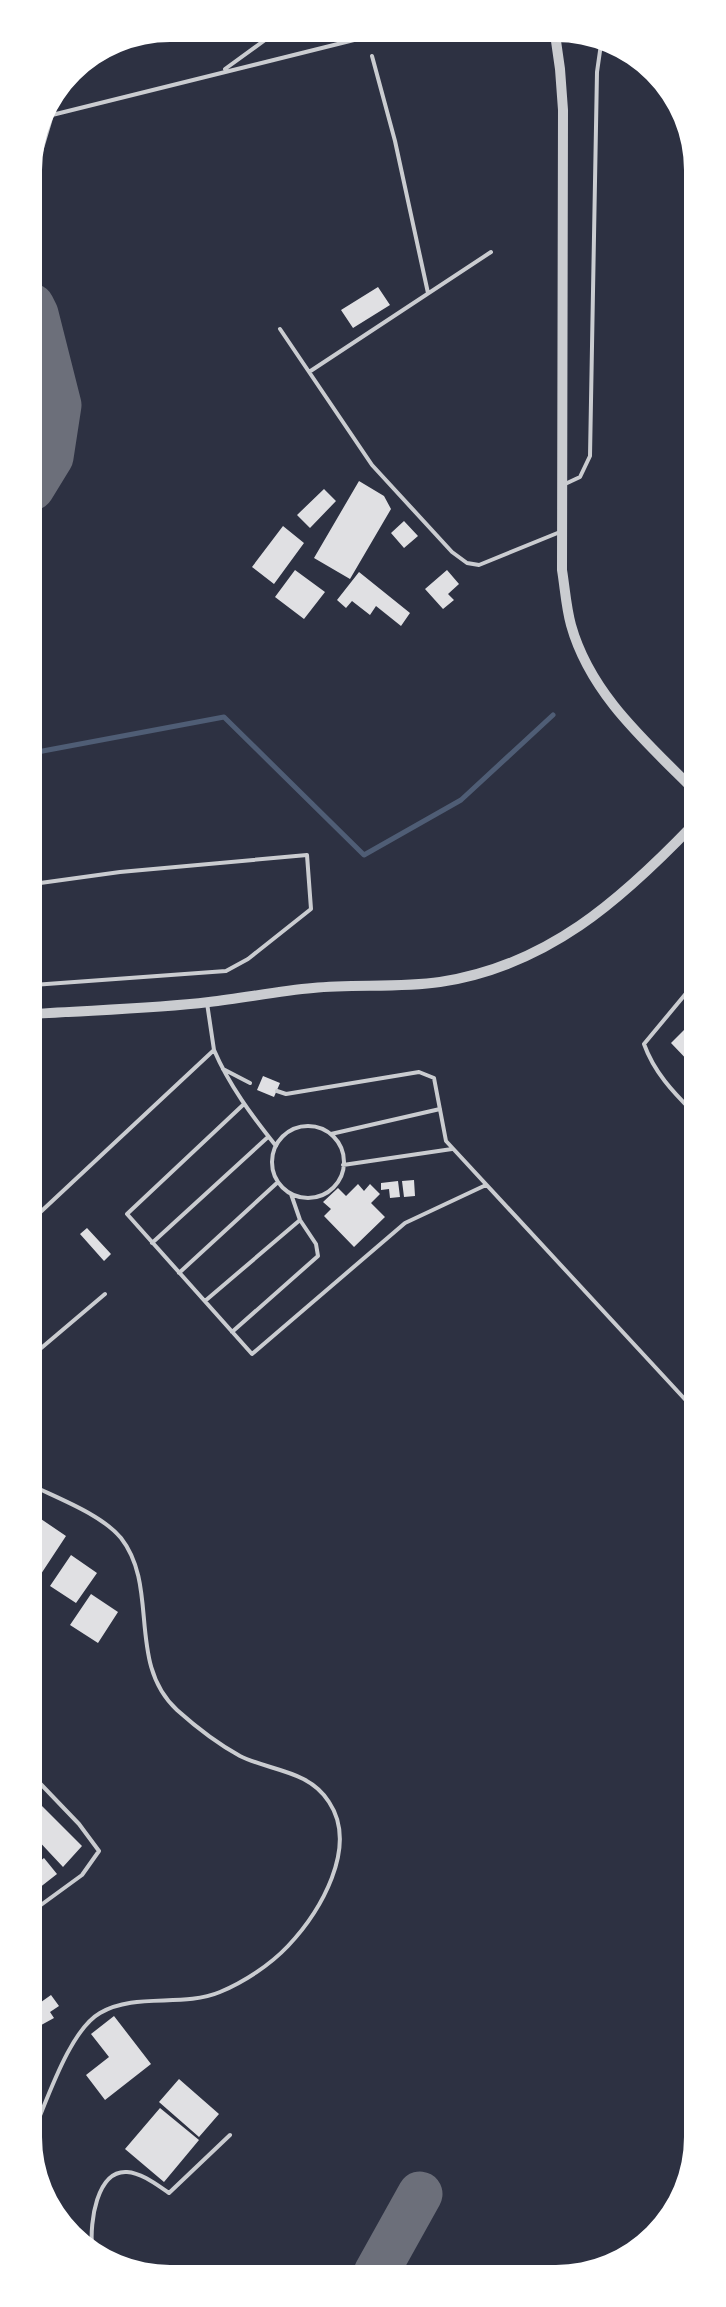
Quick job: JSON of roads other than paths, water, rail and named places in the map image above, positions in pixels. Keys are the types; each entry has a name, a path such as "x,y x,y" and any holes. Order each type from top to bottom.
{"street":[{"path":"556,42 563,110 561,532 562,570 571,624 588,670 616,710 684,780"},
{"path":"42,1013 207,1002 312,988 439,982 496,969 551,944 601,912 641,879 684,834"}],"lane":[{"path":"222,72 262,42"},
{"path":"55,114 346,42"},
{"path":"561,485 580,477 590,456 597,72 600,50"},
{"path":"372,56 395,141 428,293"},
{"path":"309,372 491,252"},
{"path":"280,329 372,465 452,552 467,563 479,565 561,532"},
{"path":"42,883 120,872 307,855 310,909 248,959 226,970 42,984"},
{"path":"684,996 644,1044 669,1088 684,1103"},
{"path":"207,1002 214,1050 222,1069 244,1104 276,1146"},
{"path":"42,1211 214,1050"},
{"path":"222,1069 250,1083"},
{"path":"277,1091 286,1094 418,1072 434,1078 446,1141 684,1398"},
{"path":"244,1104 127,1214 252,1354 405,1223 486,1185"},
{"path":"331,1134 440,1109"},
{"path":"297,1127 320,1128 331,1134 343,1154 340,1177 334,1186 313,1197 302,1197 291,1193 278,1182 272,1164 276,1146 286,1133 297,1127"},
{"path":"152,1243 268,1137"},
{"path":"343,1165 453,1149"},
{"path":"179,1273 278,1182"},
{"path":"232,1332 318,1256 316,1244 300,1220 291,1193"},
{"path":"205,1301 300,1220"},
{"path":"42,1347 105,1294"},
{"path":"42,1491 100,1520 120,1538 136,1567 146,1650 159,1687 176,1709 221,1744 243,1757 309,1781 330,1802 340,1830 338,1861 321,1901 288,1946 262,1968 218,1993 187,2000 118,2006 99,2013 76,2035 42,2112"},
{"path":"42,1785 79,1824 99,1851 82,1875 42,1904"},
{"path":"91,2237 94,2210 102,2187 113,2174 127,2172 150,2180 169,2193 230,2135"}],"waterway":[{"path":"42,751 224,717 364,855 461,800 553,715"}]}
